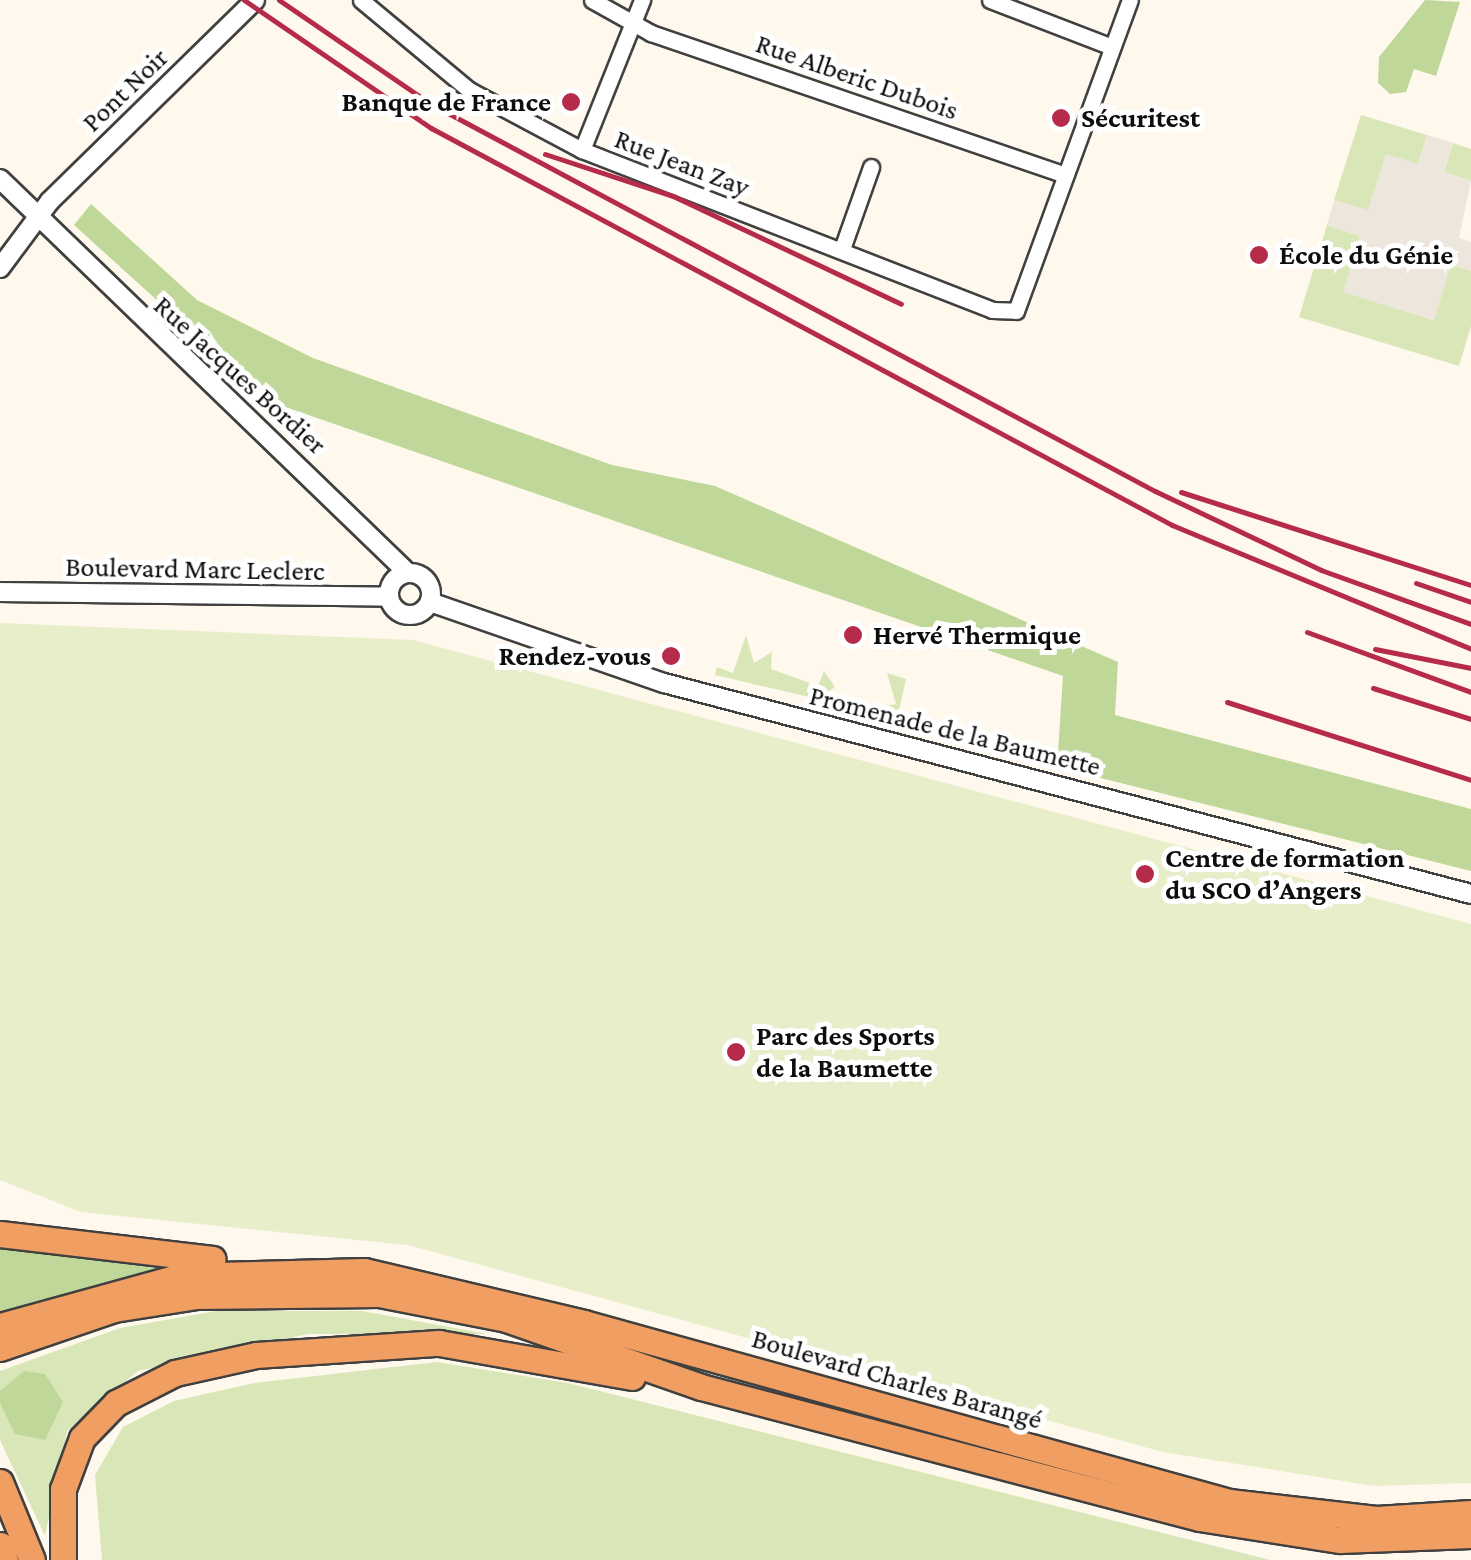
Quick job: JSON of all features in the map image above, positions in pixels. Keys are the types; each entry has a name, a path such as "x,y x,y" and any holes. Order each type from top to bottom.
{"highway":[{"path":"0,1234 166,1258 285,1256 311,1268"},
{"path":"0,1326 117,1287 311,1268"},
{"name":"Boulevard Charles Barangé","path":"311,1268 430,1282 1229,1502 1376,1519 1471,1513"},
{"name":"Boulevard Charles Barangé","path":"0,1348 114,1310 234,1292 342,1290 506,1319 701,1387 1256,1530 1378,1542 1471,1535"},
{"path":"63,1560 63,1489 82,1438 116,1403 175,1373 275,1352 440,1343 701,1387"},
{"path":"0,1482 32,1560"},
{"path":"0,1545 5,1560"}],"street":[{"name":"Pont Noir","path":"0,268 34,219 255,0"},
{"name":"Rue Jean Zay","path":"361,0 469,90 582,150 992,310 1016,310 1065,175"},
{"name":"Rue Alberic Dubois","path":"592,0 634,24 1065,175"},
{"path":"582,150 642,0"},
{"path":"990,0 1112,47"},
{"path":"1065,175 1130,0"},
{"path":"842,249 871,167"},
{"name":"Rue Jacques Bordier","path":"0,179 34,219 407,572 427,580 430,602"},
{"path":"389,596 407,572"},
{"name":"Boulevard Marc Leclerc","path":"0,592 389,596 406,615 430,602"},
{"name":"Promenade de la Baumette","path":"430,602 664,683 1471,894"}],"green space":[{"path":"1425,0 1460,2 1436,76 1414,69 1406,92 1390,94 1378,83 1379,57"},
{"path":"1361,115 1427,135 1418,164 1386,155 1368,211 1334,200"},
{"path":"1453,143 1471,149 1471,181 1444,172"},
{"path":"91,204 197,300 313,358 612,465 715,486 1118,662 1115,715 1471,809 1471,871 1057,767 1063,676 268,401 74,225"},
{"path":"1327,225 1360,236 1344,292 1433,320 1451,264 1471,271 1471,326 1459,366 1299,317"},
{"name":"Parc des Sports de la Baumette","path":"0,623 413,640 1471,924 1471,1483 1374,1486 1163,1452 408,1245 81,1212 0,1180"},
{"path":"746,635 754,663 772,652 771,669 818,686 824,671 835,687 818,699 715,675 717,667 733,673"},
{"path":"887,673 906,679 897,720 859,711 896,704"},
{"path":"0,1243 174,1264 174,1269 0,1312"},
{"path":"216,1311 362,1311 488,1334 308,1334 138,1371 67,1431 45,1536 0,1440 0,1371 120,1328"},
{"path":"437,1362 568,1383 1270,1560 102,1560 95,1475 123,1427 174,1401 254,1383"},
{"path":"24,1371 45,1374 63,1402 45,1440 15,1434 0,1403 0,1391"}],"shaded area":[{"path":"1427,135 1453,143 1444,172 1471,181 1459,238 1471,242 1471,271 1451,265 1434,320 1343,292 1360,236 1327,225 1334,200 1368,210 1386,154 1418,164"}],"railway":[{"path":"244,0 431,128 1172,525 1471,649"},
{"path":"279,0 431,104 1155,491 1321,570 1471,624"},
{"path":"545,154 673,196 901,304"},
{"path":"1181,492 1471,585"},
{"path":"1416,583 1471,602"},
{"path":"1307,632 1471,692"},
{"path":"1375,649 1471,668"},
{"path":"1373,688 1471,719"},
{"path":"1227,702 1471,780"}],"place":[{"name":"Banque de France","path":"571,102"},
{"name":"Sécuritest","path":"1061,118"},
{"name":"École du Génie","path":"1259,255"},
{"name":"Hervé Thermique","path":"853,635"},
{"name":"Rendez-vous","path":"671,656"},
{"name":"Centre de formation du SCO d’Angers","path":"1145,874"},
{"name":"Parc des Sports de la Baumette","path":"736,1052"}]}
